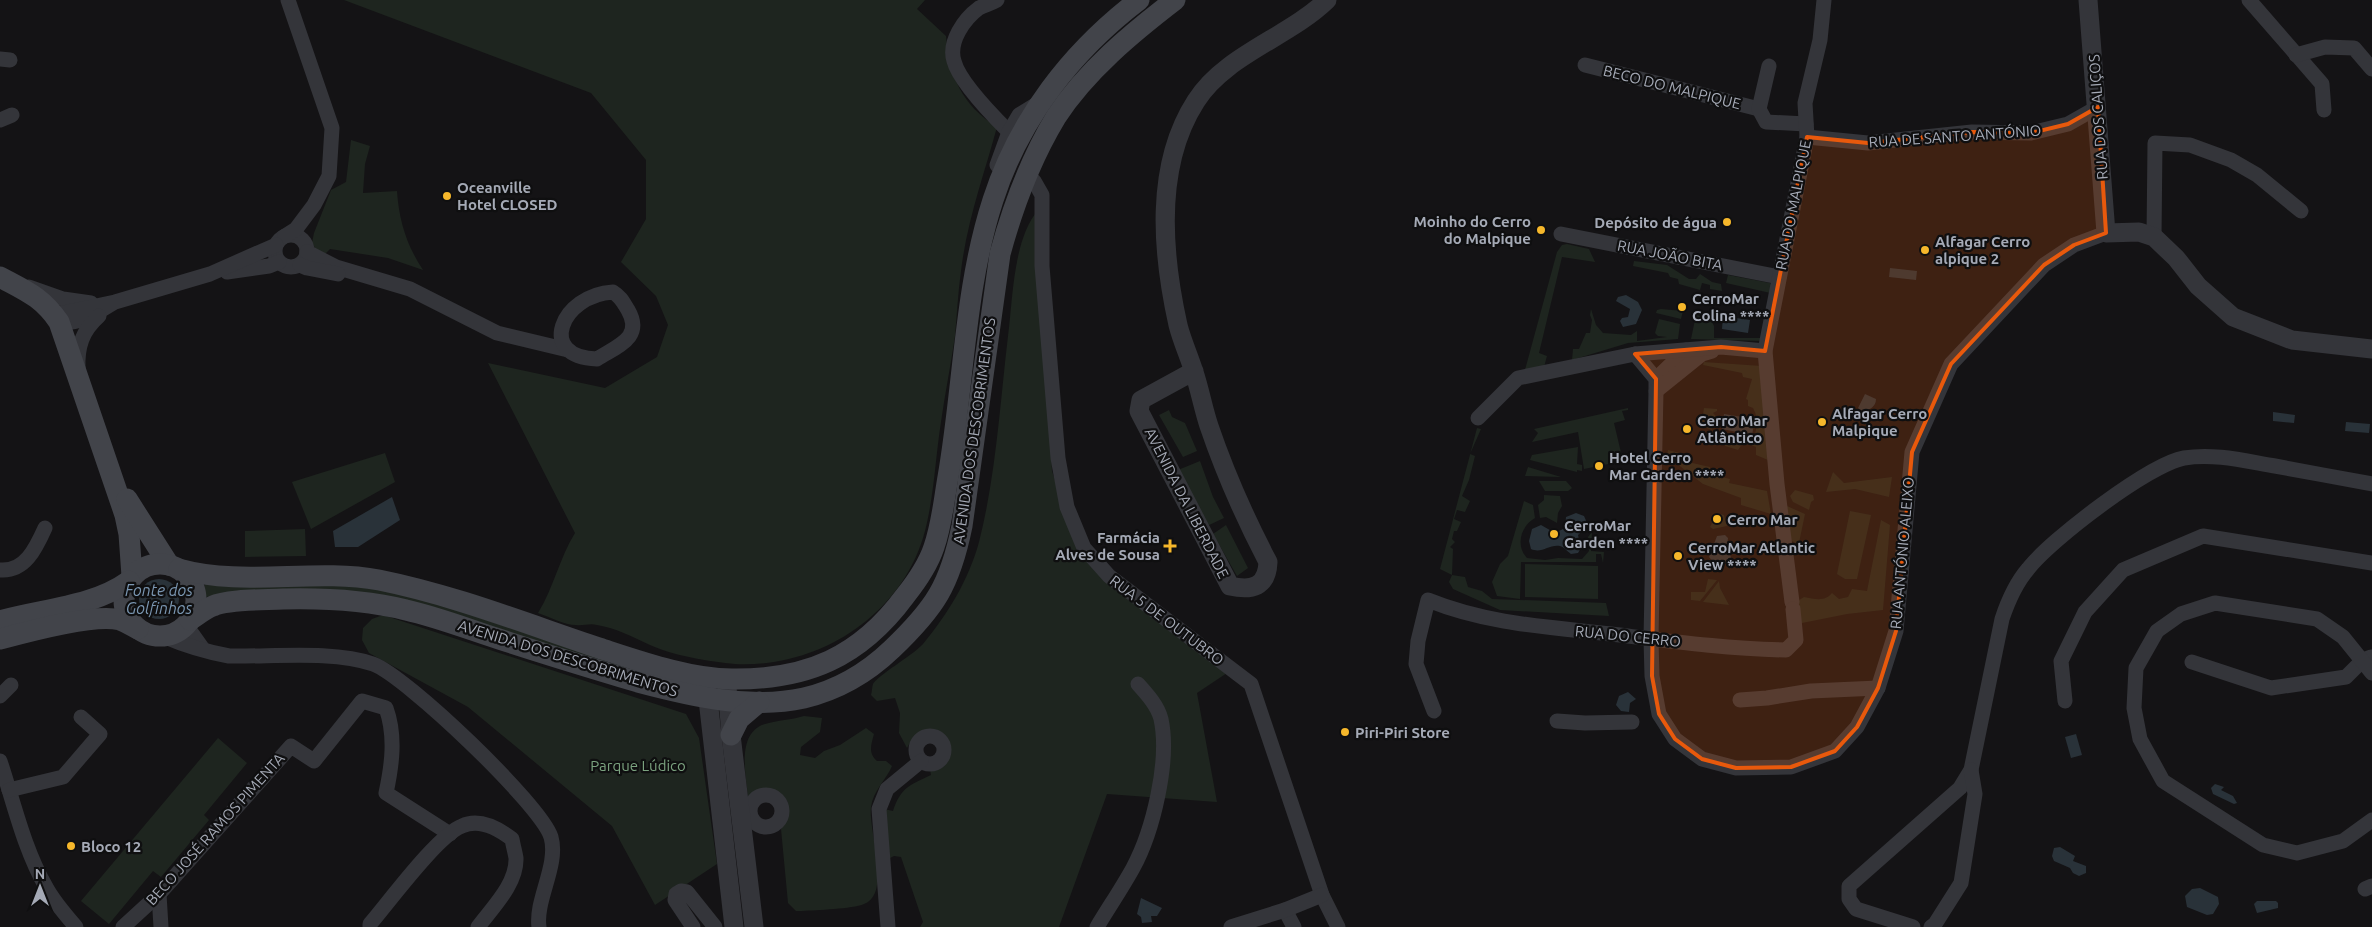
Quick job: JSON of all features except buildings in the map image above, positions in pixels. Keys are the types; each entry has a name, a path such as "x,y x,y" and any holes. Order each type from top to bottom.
{"main road":[{"name":"AVENIDA DOS DESCOBRIMENTOS","path":"174,567 200,575 242,577 333,575 378,580 426,592 643,663 705,676 727,679 792,674 839,658 886,622 920,576 934,549 951,460 978,254 1010,153 1061,73 1124,11 1139,0"},
{"name":"AVENIDA DOS DESCOBRIMENTOS","path":"188,623 214,605 247,601 299,599 363,602 406,610 578,665 674,691 728,701 759,702 806,697 856,678 878,662 921,621 941,592 956,558 1000,254 1011,215 1028,170 1057,116 1084,82 1135,31 1175,0"},
{"path":"0,277 34,295 48,306 59,322 129,534 131,578 124,592 127,615 133,624 153,634"},
{"path":"0,640 42,628 89,621 119,620 153,634 171,634 188,623 196,602 196,592 192,583 174,567 148,533 107,464"},
{"path":"0,621 114,592 149,565 174,567"},
{"path":"731,735 739,719 759,702"}],"street":[{"path":"288,0 332,128 329,176 314,205 296,229 281,240 275,254 279,262 287,267 305,255"},
{"path":"997,0 979,8 956,34 953,46 954,62 962,77 990,113 1009,132"},
{"name":"AVENIDA DA LIBERDADE","path":"1194,371 1141,400 1139,411 1230,586 1243,589 1258,585 1263,580 1267,575 1268,562 1232,487 1209,426 1194,371 1178,326 1169,271 1165,224 1169,167 1180,130 1196,100 1217,75 1283,33 1327,0"},
{"name":"RUA DO MALPIQUE","path":"1792,606 1765,351 1806,130 1805,102 1820,40 1824,0"},
{"name":"RUA DOS CALIÇOS","path":"2088,0 2098,107 2106,233"},
{"path":"2252,1 2322,84 2324,110"},
{"path":"2296,55 2325,47 2354,48 2372,69"},
{"name":"BECO DO MALPIQUE","path":"1585,65 1759,109"},
{"name":"BECO DO MALPIQUE","path":"1769,66 1759,109 1766,122 1806,130"},
{"path":"1000,182 996,162 1009,132 1019,115 1043,100"},
{"name":"RUA DE SANTO ANTÓNIO","path":"1806,130 1868,143 1972,132 2031,133 2068,124 2098,107"},
{"path":"2301,211 2257,175 2231,160 2190,144 2155,143 2154,237 2176,258 2198,286 2233,317 2292,340 2372,350"},
{"name":"RUA 5 DE OUTUBRO","path":"1034,181 1042,195 1042,266 1057,448 1070,515 1084,548 1108,576 1251,684 1322,896 1338,927"},
{"path":"305,255 305,234 314,205"},
{"name":"RUA ANTÓNIO ALEIXO","path":"1656,385 1651,638 1652,676 1659,714 1675,739 1702,759 1736,768 1791,768 1835,751 1857,727 1878,688 1896,631 1912,452 1951,364 2044,265 2074,245 2106,233 2139,232 2154,237"},
{"name":"RUA JOÃO BITA","path":"1561,234 1779,277"},
{"path":"210,274 291,235 301,238 305,255"},
{"path":"305,255 336,267 410,289 498,333 568,350"},
{"path":"305,255 390,287 410,289"},
{"path":"59,322 63,313 115,302 210,274 269,266 279,262"},
{"path":"0,277 63,299 88,302 115,302"},
{"path":"613,292 620,297 633,320 634,331 629,338 597,360 576,357 568,350 562,339 562,325 566,315 572,309 602,293 613,292"},
{"path":"79,383 78,354 82,334 96,318 115,302"},
{"path":"537,341 562,325"},
{"path":"1478,418 1518,378 1635,354 1721,347 1765,351"},
{"path":"1656,385 1702,354 1721,347"},
{"path":"1656,385 1686,350"},
{"path":"1635,354 1656,385"},
{"path":"1930,927 1935,924 1961,883 1967,788 2002,619 2017,584 2028,568 2052,542 2149,473 2168,463 2184,458 2233,459 2372,484"},
{"path":"0,570 13,569 23,564 39,541 44,528"},
{"path":"2065,701 2061,661 2085,612 2122,570 2203,536 2372,563"},
{"name":"RUA DO CERRO","path":"1434,711 1416,664 1418,641 1428,600 1450,609 1493,621 1742,649 1786,650 1796,640 1792,606"},
{"path":"2372,673 2368,658 2344,637 2317,619 2215,603 2180,614 2157,631 2136,668 2134,708 2140,739 2163,781 2264,845 2297,853 2343,840 2372,820"},
{"path":"188,623 203,649"},
{"path":"153,634 215,654 352,660 373,664 392,674 422,698 467,740 536,813 551,838 551,866 542,898 539,927"},
{"path":"2192,662 2271,688 2346,677 2368,658"},
{"path":"705,676 732,925"},
{"path":"727,679 731,735 756,922"},
{"path":"1097,927 1134,866 1155,810 1163,766 1161,718 1151,698 1138,684"},
{"path":"0,696 11,685"},
{"path":"1740,700 1811,691 1878,688"},
{"name":"BECO JOSÉ RAMOS PIMENTA","path":"134,924 291,746 314,761 362,701 386,708 390,718 393,758 386,794 450,834"},
{"path":"9,790 63,777 100,734 81,717"},
{"path":"1557,721 1585,724 1632,722"},
{"path":"0,761 30,853 45,886 76,927"},
{"path":"888,927 879,809 887,789 920,761"},
{"path":"1912,927 1886,924 1856,909 1849,899 1849,886 1967,788"},
{"path":"370,927 370,924 422,862 450,834 463,825 479,824 498,828 512,839 516,860 510,881 478,927"},
{"path":"692,927 675,900 676,894 680,891 687,892 715,927"},
{"path":"159,894 161,927"},
{"path":"1239,926 1322,896"},
{"path":"1285,910 1294,927"}],"highlighted area":[{"path":"2098,107 2106,233 2074,245 2044,265 1951,364 1912,452 1896,631 1878,688 1857,727 1835,751 1791,767 1736,768 1702,759 1675,739 1659,714 1652,676 1651,639 1656,379 1635,354 1721,347 1765,351 1807,137 1868,143 1972,132 2031,133 2068,124"}],"green space":[{"path":"344,0 925,0 917,9 946,36 954,77 966,99 997,127 964,252 955,336 927,524 911,567 895,592 874,614 850,632 824,647 795,657 766,663 735,664 680,655 659,649 611,628 594,624 567,624 538,613 575,533 488,363 605,388 657,357 668,325 656,296 621,262 646,219 646,160 591,93"},
{"path":"351,140 370,146 365,164 363,193 397,191 405,233 412,252 423,270 388,258 330,249 323,256 318,253 312,243 331,190 346,182"},
{"path":"1039,209 1052,471 1075,542 1227,673 1197,693 1217,802 1107,794 1059,927 920,927 923,922 901,857 894,856 890,858 884,809 893,811 899,797 907,788 931,775 930,769 948,757 950,745 947,738 942,734 929,732 916,738 907,748 899,733 900,713 895,698 877,701 871,695 873,684 876,680 918,649 932,633 957,596 975,556 985,517 994,465 1013,287 1019,252 1030,221"},
{"path":"1567,244 1589,249 1595,262 1562,257 1539,353 1547,356 1544,367 1525,370 1557,252 1562,245"},
{"path":"1634,261 1667,265 1689,279 1696,279 1700,274 1712,282 1721,284 1722,291 1710,289 1710,285 1702,283 1700,290 1679,284 1678,279 1670,277 1668,273 1633,266"},
{"path":"1728,275 1770,283 1775,294 1726,283"},
{"path":"1591,309 1596,325 1603,333 1631,335 1637,331 1637,341 1667,337 1658,336 1655,333 1659,319 1680,324 1678,339 1628,343 1572,360 1573,349 1579,349 1586,333 1590,333"},
{"path":"1657,310 1683,311 1681,319 1656,313"},
{"path":"1696,315 1710,318 1714,326 1714,338 1765,338 1761,341 1691,339"},
{"path":"1704,362 1762,366 1768,460 1756,455 1756,447 1751,445 1757,422 1753,408 1748,406 1748,400 1746,399 1752,379 1743,377 1742,373 1703,365"},
{"path":"1628,408 1628,410 1622,411 1625,420 1614,423 1623,461 1584,469 1578,432 1532,442 1538,433 1534,429"},
{"path":"1704,408 1717,409 1713,413 1716,416 1712,430 1701,426"},
{"path":"1169,410 1172,417 1185,423 1197,451 1183,457 1159,415"},
{"path":"1477,428 1481,429 1470,453"},
{"path":"1710,431 1750,440 1750,445 1743,443 1738,450 1725,446 1726,438 1709,435"},
{"path":"1578,447 1577,464 1582,465 1582,471 1577,470 1577,472 1530,460 1532,455"},
{"path":"1668,450 1688,455 1688,462 1710,467 1710,474 1730,479 1729,483 1767,491 1771,514 1741,505 1741,498 1703,484 1667,456"},
{"path":"385,453 395,482 311,529 292,482"},
{"path":"1470,454 1475,456 1469,480 1462,496 1470,501 1465,512 1457,510 1454,519 1461,522 1457,531 1454,531 1452,539 1455,542 1450,547 1453,549 1452,575 1440,569"},
{"path":"1200,461 1213,497 1224,518 1207,526 1178,470"},
{"path":"1528,467 1561,477 1525,476"},
{"path":"1833,472 1844,483 1892,477 1889,497 1855,489 1826,492"},
{"path":"1539,481 1566,481 1572,488 1568,491 1545,491"},
{"path":"1795,490 1813,495 1814,500 1811,502 1809,510 1793,502 1790,496"},
{"path":"1544,495 1560,496 1562,506 1558,513 1557,523 1546,517 1540,518 1538,505 1544,500"},
{"path":"1524,501 1533,505 1535,518 1526,526 1521,536 1521,547 1527,558 1545,560 1558,558 1582,559 1589,551 1588,537 1592,532 1591,551 1604,552 1603,563 1601,554 1596,554 1596,562 1521,562 1520,599 1497,596 1492,582 1500,564 1508,556"},
{"path":"1787,506 1805,514 1799,543 1797,544 1787,538"},
{"path":"1850,511 1871,515 1857,579 1845,579 1837,574"},
{"path":"1717,513 1724,515 1727,526 1713,529 1710,527"},
{"path":"1881,520 1890,525 1883,610 1847,614 1797,624 1796,602 1804,597 1823,599 1832,593 1839,599 1848,597 1852,589 1867,591"},
{"path":"1226,525 1248,568 1237,576 1213,534"},
{"path":"305,529 306,556 245,557 245,531"},
{"path":"1525,564 1598,566 1598,599 1525,597"},
{"path":"1452,575 1465,577 1468,587 1482,591 1492,599 1606,603 1609,616 1500,610 1453,589 1449,582"},
{"path":"1708,579 1717,580 1700,601 1691,600 1691,592 1705,592"},
{"path":"204,581 333,582 403,592 690,688 435,611 273,591 206,597"},
{"path":"1719,581 1720,588 1729,605 1703,602"},
{"name":"Parque Lúdico","path":"383,615 686,714 699,738 717,864 655,905 612,826 468,707 369,653 362,640 363,628 372,619"},
{"path":"804,716 822,718 820,732 801,747 800,755 815,758 866,728 874,734 871,749 874,758 877,761 886,761 892,766 874,796 871,807 878,875 876,888 872,898 859,906 796,911 788,903 781,829 788,817 788,802 779,794 769,791 759,792 748,797 745,756 746,745 750,736 756,729 765,724"},
{"path":"218,738 247,763 204,815 209,820 161,877 153,871 109,924 81,901"}],"water":[{"path":"1890,268 1917,271 1916,280 1889,277"},
{"path":"1626,295 1638,302 1642,310 1636,324 1623,327 1620,321 1622,318 1628,317 1630,309 1616,301 1618,297"},
{"path":"1729,312 1729,317 1750,320 1748,333 1722,329 1723,315 1726,315"},
{"path":"1865,394 1876,399 1876,402 1872,407 1863,412 1858,408"},
{"path":"2273,412 2295,415 2294,423 2273,421"},
{"path":"1724,414 1755,419 1752,435 1722,429"},
{"path":"2346,422 2370,424 2369,433 2345,431"},
{"path":"392,497 400,520 358,547 335,547 333,531"},
{"name":"CerroMar Garden ****","path":"1576,513 1584,516 1588,525 1578,535 1581,548 1578,553 1571,554 1560,546 1539,550 1531,549 1529,541 1532,529 1541,525 1555,533 1565,528 1566,517"},
{"path":"1725,535 1728,538 1727,546 1732,560 1728,563 1714,563 1709,557 1717,536"},
{"name":"Fonte dos Golfinhos","path":"163,579 170,582 176,588 179,599 178,607 170,616 163,619 155,619 148,616 140,607 139,595 142,588 151,580"},
{"path":"1628,692 1636,699 1630,703 1629,712 1621,711 1616,705 1619,696"},
{"path":"2076,734 2082,755 2071,758 2065,737"},
{"path":"2215,784 2224,787 2221,790 2233,796 2237,803 2234,804 2213,794 2211,788"},
{"path":"2060,847 2075,856 2073,861 2086,866 2086,873 2079,876 2073,873 2070,868 2054,861 2052,856 2054,848"},
{"path":"2200,888 2218,897 2219,904 2213,914 2207,915 2187,907 2185,896 2192,889"},
{"path":"1141,898 1162,908 1157,916 1151,916 1152,922 1142,923 1141,917 1137,914"},
{"path":"2257,901 2276,901 2278,908 2257,913 2254,904"}],"place":[{"name":"Oceanville Hotel CLOSED","path":"447,196"},
{"name":"Depósito de água","path":"1727,222"},
{"name":"Moinho do Cerro do Malpique","path":"1541,230"},
{"name":"Alfagar Cerro alpique 2","path":"1925,250"},
{"name":"CerroMar Colina ****","path":"1682,307"},
{"name":"Alfagar Cerro Malpique","path":"1822,422"},
{"name":"Cerro Mar Atlântico","path":"1687,429"},
{"name":"Hotel Cerro Mar Garden ****","path":"1599,466"},
{"name":"Cerro Mar","path":"1717,519"},
{"name":"CerroMar Garden ****","path":"1554,534"},
{"name":"Farmácia Alves de Sousa","path":"1170,546"},
{"name":"CerroMar Atlantic View ****","path":"1678,556"},
{"name":"Piri-Piri Store","path":"1345,732"},
{"name":"Bloco 12","path":"71,846"}]}
